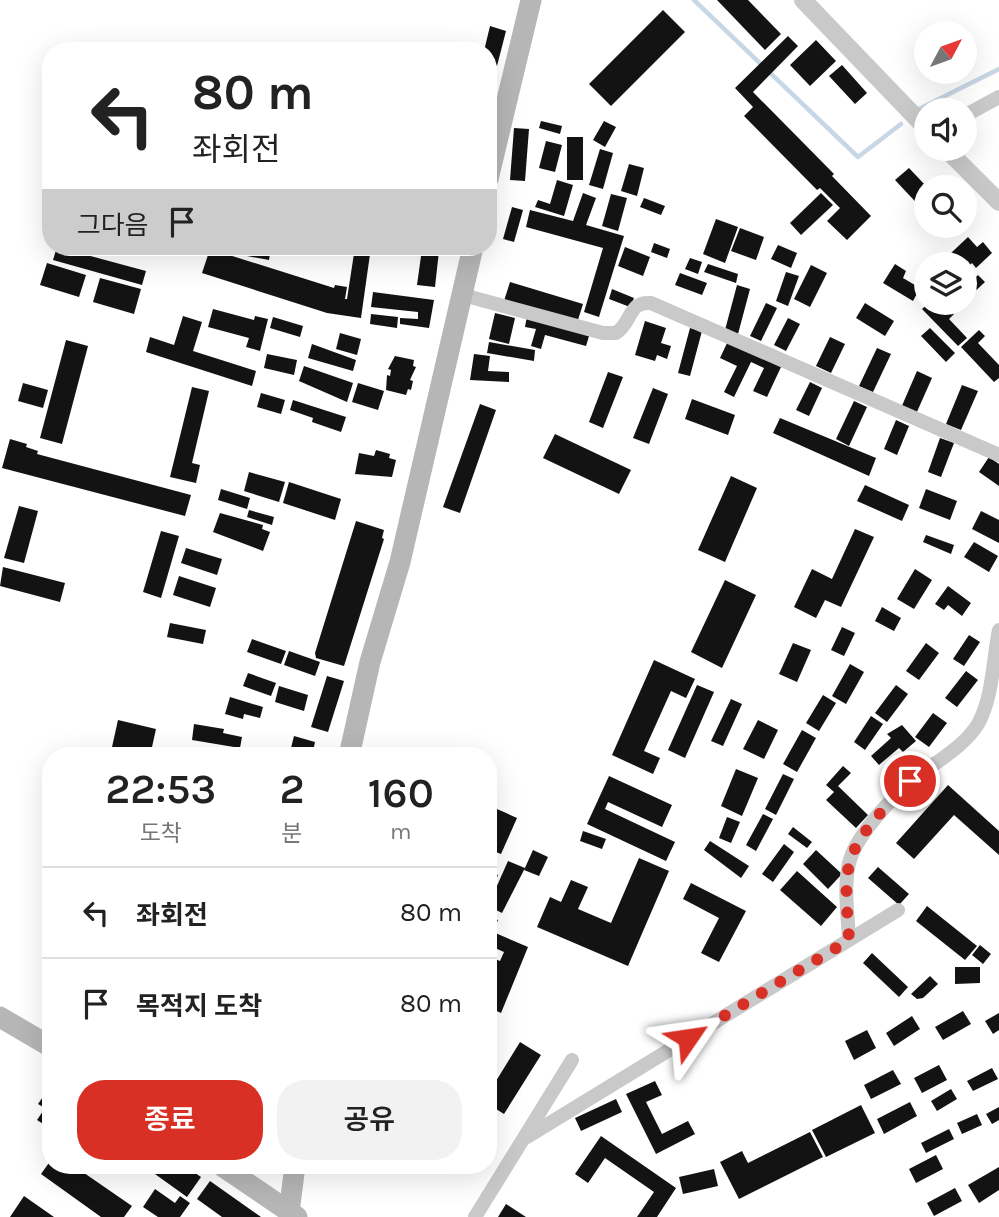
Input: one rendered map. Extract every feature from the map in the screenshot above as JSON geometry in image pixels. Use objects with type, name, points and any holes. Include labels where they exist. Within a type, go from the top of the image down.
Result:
[{"type":"main road","points":[[497,142],[531,0]]},
{"type":"main road","points":[[351,747],[370,662],[400,562],[472,256]]},
{"type":"main road","points":[[0,1017],[42,1042]]},
{"type":"main road","points":[[233,1174],[292,1215]]},
{"type":"main road","points":[[292,1215],[295,1174]]},
{"type":"street","points":[[803,0],[914,116]]},
{"type":"street","points":[[977,109],[999,96]]},
{"type":"street","points":[[958,161],[999,202]]},
{"type":"street","points":[[463,295],[603,333],[621,331],[635,307],[641,302],[651,303],[999,455]]},
{"type":"street","points":[[849,940],[849,874],[852,854],[876,819],[910,781],[956,747],[977,726],[986,707],[999,630]]},
{"type":"street","points":[[527,1137],[898,910]]},
{"type":"street","points":[[475,1217],[527,1137],[572,1060]]},
{"type":"building","points":[[717,0],[748,0],[781,34],[765,50]]},
{"type":"building","points":[[663,10],[685,32],[611,106],[589,84]]},
{"type":"building","points":[[490,26],[506,31],[497,66],[497,42],[486,42]]},
{"type":"building","points":[[788,36],[798,46],[753,92],[834,174],[832,176],[871,216],[847,240],[827,221],[840,208],[820,188],[817,190],[744,116],[753,107],[735,88]]},
{"type":"building","points":[[816,40],[836,61],[810,86],[790,65]]},
{"type":"building","points":[[842,65],[867,93],[855,104],[829,76]]},
{"type":"building","points":[[541,121],[562,126],[560,134],[539,128]]},
{"type":"building","points":[[604,121],[616,127],[605,147],[593,140]]},
{"type":"building","points":[[514,128],[529,129],[525,181],[510,180]]},
{"type":"building","points":[[567,137],[583,137],[583,180],[567,180]]},
{"type":"building","points":[[546,141],[562,145],[555,172],[539,168]]},
{"type":"building","points":[[600,149],[613,153],[603,189],[589,185]]},
{"type":"building","points":[[629,164],[644,168],[637,196],[621,191]]},
{"type":"building","points":[[909,168],[916,175],[914,200],[895,180]]},
{"type":"building","points":[[557,180],[573,185],[564,216],[535,207],[538,200],[550,204]]},
{"type":"building","points":[[583,193],[596,198],[586,225],[624,236],[599,317],[584,312],[603,248],[526,227],[530,210],[573,221]]},
{"type":"building","points":[[821,193],[833,205],[801,235],[790,223]]},
{"type":"building","points":[[611,194],[627,198],[618,231],[602,226]]},
{"type":"building","points":[[644,198],[665,206],[661,215],[640,207]]},
{"type":"building","points":[[512,207],[523,210],[514,242],[503,239]]},
{"type":"building","points":[[716,219],[738,227],[725,263],[703,254]]},
{"type":"building","points":[[740,228],[764,237],[756,260],[731,251]]},
{"type":"building","points":[[969,238],[977,247],[983,242],[992,253],[977,267],[977,252],[952,252]]},
{"type":"building","points":[[654,243],[670,249],[667,258],[651,252]]},
{"type":"building","points":[[778,245],[797,253],[791,268],[771,259]]},
{"type":"building","points":[[625,247],[650,257],[643,276],[618,266]]},
{"type":"building","points":[[54,256],[90,256],[146,271],[142,285],[53,260]]},
{"type":"building","points":[[208,256],[232,256],[334,288],[335,285],[347,287],[347,299],[354,256],[370,256],[361,318],[327,313],[202,273]]},
{"type":"building","points":[[247,256],[270,256],[269,260]]},
{"type":"building","points":[[421,256],[438,256],[435,287],[417,285]]},
{"type":"building","points":[[690,258],[702,262],[698,274],[685,269]]},
{"type":"building","points":[[47,263],[86,275],[79,297],[40,285]]},
{"type":"building","points":[[708,264],[738,274],[736,283],[704,272]]},
{"type":"building","points":[[895,264],[906,271],[903,278],[914,284],[913,301],[883,283]]},
{"type":"building","points":[[811,265],[827,273],[810,307],[794,299]]},
{"type":"building","points":[[786,272],[799,276],[788,306],[776,301]]},
{"type":"building","points":[[680,273],[707,283],[702,295],[675,285]]},
{"type":"building","points":[[978,275],[985,282],[977,290]]},
{"type":"building","points":[[100,278],[141,289],[134,314],[93,302]]},
{"type":"building","points":[[510,282],[583,304],[577,323],[504,301]]},
{"type":"building","points":[[737,285],[750,289],[738,334],[725,330]]},
{"type":"building","points":[[612,289],[634,298],[630,307],[609,299]]},
{"type":"building","points":[[373,292],[434,300],[429,328],[400,324],[400,318],[418,319],[418,312],[371,307]]},
{"type":"building","points":[[766,303],[777,308],[761,341],[750,336]]},
{"type":"building","points":[[865,303],[894,321],[885,336],[856,318]]},
{"type":"building","points":[[213,309],[254,320],[255,316],[268,319],[260,351],[246,347],[249,338],[208,327]]},
{"type":"building","points":[[495,313],[515,318],[509,344],[489,339]]},
{"type":"building","points":[[371,314],[398,317],[397,328],[370,324]]},
{"type":"building","points":[[928,315],[953,315],[949,319],[967,338],[958,346]]},
{"type":"building","points":[[183,316],[202,322],[193,351],[256,371],[252,386],[146,352],[150,337],[174,345]]},
{"type":"building","points":[[527,316],[590,333],[586,346],[545,335],[541,349],[531,346],[536,329],[525,327]]},
{"type":"building","points":[[273,317],[303,326],[300,337],[270,328]]},
{"type":"building","points":[[788,318],[800,324],[786,351],[774,345]]},
{"type":"building","points":[[645,321],[666,328],[661,343],[671,346],[667,359],[657,355],[655,361],[635,355]]},
{"type":"building","points":[[690,328],[702,331],[690,376],[678,373]]},
{"type":"building","points":[[930,328],[955,353],[946,362],[921,336]]},
{"type":"building","points":[[979,330],[985,336],[978,343],[999,365],[999,378],[994,382],[961,347]]},
{"type":"building","points":[[340,333],[361,339],[357,355],[336,349]]},
{"type":"building","points":[[830,337],[845,344],[831,373],[816,366]]},
{"type":"building","points":[[66,340],[88,346],[62,444],[40,438]]},
{"type":"building","points":[[728,341],[781,367],[767,397],[753,391],[764,368],[751,362],[734,397],[724,392],[737,366],[720,358]]},
{"type":"building","points":[[489,342],[535,350],[534,361],[487,353]]},
{"type":"building","points":[[312,344],[356,360],[353,371],[308,358]]},
{"type":"building","points":[[877,348],[891,354],[873,392],[859,386]]},
{"type":"building","points":[[267,354],[297,360],[294,375],[264,368]]},
{"type":"building","points":[[474,354],[490,356],[488,371],[509,372],[509,382],[470,380]]},
{"type":"building","points":[[395,356],[414,360],[413,366],[416,367],[410,380],[413,381],[411,390],[408,389],[406,395],[386,390],[387,375],[390,376],[391,370],[388,369]]},
{"type":"building","points":[[304,366],[353,383],[347,402],[299,381]]},
{"type":"building","points":[[917,371],[932,378],[916,414],[901,408]]},
{"type":"building","points":[[608,372],[623,377],[603,428],[589,422]]},
{"type":"building","points":[[810,382],[822,388],[809,416],[796,410]]},
{"type":"building","points":[[23,383],[48,390],[43,408],[18,401]]},
{"type":"building","points":[[358,383],[384,391],[378,410],[352,402]]},
{"type":"building","points":[[962,385],[978,391],[961,430],[946,424]]},
{"type":"building","points":[[192,387],[209,391],[192,463],[200,465],[196,483],[170,477]]},
{"type":"building","points":[[653,388],[668,394],[649,444],[633,438]]},
{"type":"building","points":[[261,393],[285,400],[281,414],[257,407]]},
{"type":"building","points":[[692,399],[735,415],[728,435],[685,419]]},
{"type":"building","points":[[293,400],[346,417],[341,432],[312,422],[313,418],[290,410]]},
{"type":"building","points":[[854,401],[867,407],[849,446],[836,439]]},
{"type":"building","points":[[480,404],[496,410],[460,513],[443,507]]},
{"type":"building","points":[[780,418],[876,458],[869,476],[773,433]]},
{"type":"building","points":[[896,420],[909,426],[897,455],[884,449]]},
{"type":"building","points":[[555,434],[631,470],[619,494],[543,458]]},
{"type":"building","points":[[940,438],[954,443],[941,477],[928,472]]},
{"type":"building","points":[[10,439],[27,444],[26,447],[38,451],[37,454],[191,495],[185,516],[2,468]]},
{"type":"building","points":[[376,450],[390,454],[389,458],[396,460],[392,477],[355,474],[359,453],[374,456]]},
{"type":"building","points":[[989,457],[999,464],[999,486],[979,472]]},
{"type":"building","points":[[249,472],[285,482],[279,502],[244,491]]},
{"type":"building","points":[[731,476],[757,488],[725,562],[698,550]]},
{"type":"building","points":[[289,482],[341,499],[335,520],[283,503]]},
{"type":"building","points":[[865,485],[909,505],[902,521],[857,501]]},
{"type":"building","points":[[221,489],[250,498],[247,509],[218,500]]},
{"type":"building","points":[[926,489],[957,501],[950,520],[919,508]]},
{"type":"building","points":[[19,506],[38,511],[24,563],[4,558]]},
{"type":"building","points":[[249,510],[274,517],[272,525],[247,517]]},
{"type":"building","points":[[981,511],[999,520],[999,543],[972,529]]},
{"type":"building","points":[[220,513],[263,525],[262,529],[270,532],[263,551],[213,532]]},
{"type":"building","points":[[356,521],[384,530],[384,539],[344,666],[316,658],[315,653]]},
{"type":"building","points":[[855,529],[874,537],[841,607],[825,600],[816,618],[794,607],[812,569],[832,579]]},
{"type":"building","points":[[161,531],[179,536],[161,598],[143,592]]},
{"type":"building","points":[[926,535],[954,545],[951,554],[923,542]]},
{"type":"building","points":[[974,542],[998,556],[989,572],[964,557]]},
{"type":"building","points":[[186,548],[222,559],[217,575],[181,563]]},
{"type":"building","points":[[3,567],[65,583],[60,602],[0,586]]},
{"type":"building","points":[[915,569],[932,580],[914,609],[897,599]]},
{"type":"building","points":[[179,576],[216,588],[210,607],[173,595]]},
{"type":"building","points":[[725,580],[756,595],[722,668],[691,652]]},
{"type":"building","points":[[948,586],[971,603],[962,616],[948,605],[944,610],[935,604]]},
{"type":"building","points":[[882,607],[901,618],[894,631],[875,621]]},
{"type":"building","points":[[170,623],[206,630],[203,644],[167,637]]},
{"type":"building","points":[[842,627],[855,633],[844,656],[831,650]]},
{"type":"building","points":[[969,635],[980,642],[964,666],[953,659]]},
{"type":"building","points":[[252,639],[286,651],[281,664],[247,652]]},
{"type":"building","points":[[793,643],[811,650],[797,682],[779,674]]},
{"type":"building","points":[[926,643],[939,653],[919,680],[906,671]]},
{"type":"building","points":[[289,651],[320,662],[315,676],[284,665]]},
{"type":"building","points":[[654,660],[695,679],[686,698],[671,691],[644,751],[660,758],[653,774],[612,755]]},
{"type":"building","points":[[850,664],[864,672],[846,704],[832,696]]},
{"type":"building","points":[[966,671],[978,680],[957,707],[945,698]]},
{"type":"building","points":[[248,673],[276,683],[271,696],[243,686]]},
{"type":"building","points":[[327,676],[344,681],[328,732],[311,727]]},
{"type":"building","points":[[697,685],[714,692],[685,758],[668,750]]},
{"type":"building","points":[[896,685],[908,694],[887,722],[875,713]]},
{"type":"building","points":[[279,686],[308,695],[304,711],[275,702]]},
{"type":"building","points":[[823,695],[836,703],[819,731],[806,723]]},
{"type":"building","points":[[230,697],[263,707],[260,718],[244,714],[243,719],[225,714]]},
{"type":"building","points":[[731,699],[742,704],[723,746],[711,741]]},
{"type":"building","points":[[933,713],[947,723],[929,747],[915,737]]},
{"type":"building","points":[[871,716],[883,724],[865,750],[854,742]]},
{"type":"building","points":[[118,720],[156,729],[152,747],[112,747]]},
{"type":"building","points":[[758,720],[778,730],[764,759],[743,749]]},
{"type":"building","points":[[194,724],[224,729],[223,733],[242,737],[240,747],[192,740]]},
{"type":"building","points":[[902,725],[916,741],[903,752],[899,748],[879,765],[871,756],[891,738],[887,734]]},
{"type":"building","points":[[802,730],[816,738],[797,772],[783,764]]},
{"type":"building","points":[[294,736],[315,742],[314,747],[291,747]]},
{"type":"building","points":[[843,766],[851,773],[838,786],[868,815],[856,828],[826,800],[834,792],[826,785]]},
{"type":"building","points":[[736,769],[758,778],[742,816],[721,806]]},
{"type":"building","points":[[783,774],[794,779],[776,815],[765,809]]},
{"type":"building","points":[[609,776],[672,805],[662,827],[608,802],[605,809],[675,842],[666,861],[587,824]]},
{"type":"building","points":[[948,785],[999,831],[999,855],[954,815],[914,859],[896,843]]},
{"type":"building","points":[[497,809],[517,818],[501,854],[497,852]]},
{"type":"building","points":[[763,814],[773,819],[756,851],[746,845]]},
{"type":"building","points":[[727,817],[740,822],[731,843],[719,838]]},
{"type":"building","points":[[793,827],[812,842],[807,848],[788,834]]},
{"type":"building","points":[[583,831],[606,839],[602,849],[580,841]]},
{"type":"building","points":[[710,841],[749,866],[741,878],[704,850]]},
{"type":"building","points":[[784,844],[794,852],[773,882],[762,874]]},
{"type":"building","points":[[533,850],[548,857],[539,876],[524,870]]},
{"type":"building","points":[[816,850],[842,874],[828,889],[803,864]]},
{"type":"building","points":[[639,858],[669,871],[628,966],[537,927],[550,897],[561,902],[571,880],[588,887],[578,909],[611,923]]},
{"type":"building","points":[[508,861],[525,868],[502,913],[497,910],[497,886]]},
{"type":"building","points":[[878,867],[909,894],[899,905],[868,878]]},
{"type":"building","points":[[797,871],[837,907],[821,926],[780,890]]},
{"type":"building","points":[[691,883],[746,911],[719,962],[701,953],[719,918],[683,899]]},
{"type":"building","points":[[927,906],[977,946],[965,960],[916,921]]},
{"type":"building","points":[[497,934],[528,947],[501,1013],[497,1011],[497,960],[500,961],[504,952],[497,949]]},
{"type":"building","points":[[980,945],[991,954],[983,964],[972,955]]},
{"type":"building","points":[[872,953],[908,987],[899,997],[863,963]]},
{"type":"building","points":[[955,967],[980,967],[980,983],[955,984]]},
{"type":"building","points":[[930,976],[938,984],[923,998],[917,999],[911,994]]},
{"type":"building","points":[[963,1011],[971,1024],[943,1040],[935,1027]]},
{"type":"building","points":[[999,1013],[999,1030],[993,1034],[985,1021]]},
{"type":"building","points":[[912,1016],[920,1029],[894,1046],[886,1033]]},
{"type":"building","points":[[867,1030],[876,1048],[854,1060],[845,1041]]},
{"type":"building","points":[[520,1042],[541,1055],[504,1114],[497,1110],[497,1079]]},
{"type":"building","points":[[939,1065],[947,1080],[922,1093],[914,1078]]},
{"type":"building","points":[[992,1068],[998,1079],[973,1091],[967,1081]]},
{"type":"building","points":[[893,1070],[901,1084],[871,1099],[864,1085]]},
{"type":"building","points":[[655,1081],[662,1095],[646,1102],[662,1134],[688,1121],[695,1134],[656,1154],[626,1094]]},
{"type":"building","points":[[951,1089],[957,1099],[937,1111],[931,1101]]},
{"type":"building","points":[[616,1099],[622,1112],[581,1131],[575,1118]]},
{"type":"building","points":[[910,1102],[917,1116],[884,1134],[877,1119]]},
{"type":"building","points":[[861,1105],[875,1133],[826,1157],[812,1130]]},
{"type":"building","points":[[999,1107],[999,1120],[992,1124],[986,1114]]},
{"type":"building","points":[[977,1114],[982,1125],[962,1134],[957,1123]]},
{"type":"building","points":[[949,1129],[954,1139],[926,1153],[921,1143]]},
{"type":"building","points":[[810,1132],[823,1157],[739,1199],[720,1162],[742,1151],[748,1163]]},
{"type":"building","points":[[601,1136],[676,1188],[657,1217],[637,1217],[654,1192],[605,1158],[588,1183],[575,1174]]},
{"type":"building","points":[[936,1155],[943,1169],[916,1183],[909,1169]]},
{"type":"building","points":[[999,1167],[999,1190],[979,1203],[968,1185]]},
{"type":"building","points":[[714,1169],[718,1186],[683,1194],[679,1177]]},
{"type":"building","points":[[41,1174],[86,1174],[132,1206],[124,1217],[101,1217]]},
{"type":"building","points":[[155,1174],[197,1174],[201,1177],[187,1197]]},
{"type":"building","points":[[210,1181],[261,1217],[222,1217],[197,1199]]},
{"type":"building","points":[[955,1188],[962,1201],[934,1216],[927,1203]]},
{"type":"building","points":[[155,1189],[175,1203],[180,1196],[190,1203],[180,1217],[158,1217],[143,1207]]},
{"type":"building","points":[[24,1196],[54,1217],[10,1217]]},
{"type":"building","points":[[506,1204],[526,1217],[498,1217]]},
{"type":"waterway","points":[[694,0],[858,157],[901,124]]},
{"type":"waterway","points":[[941,98],[999,69]]},
{"type":"route","points":[[688,1038],[849,940],[849,874],[852,854],[876,819],[910,781]]}]
